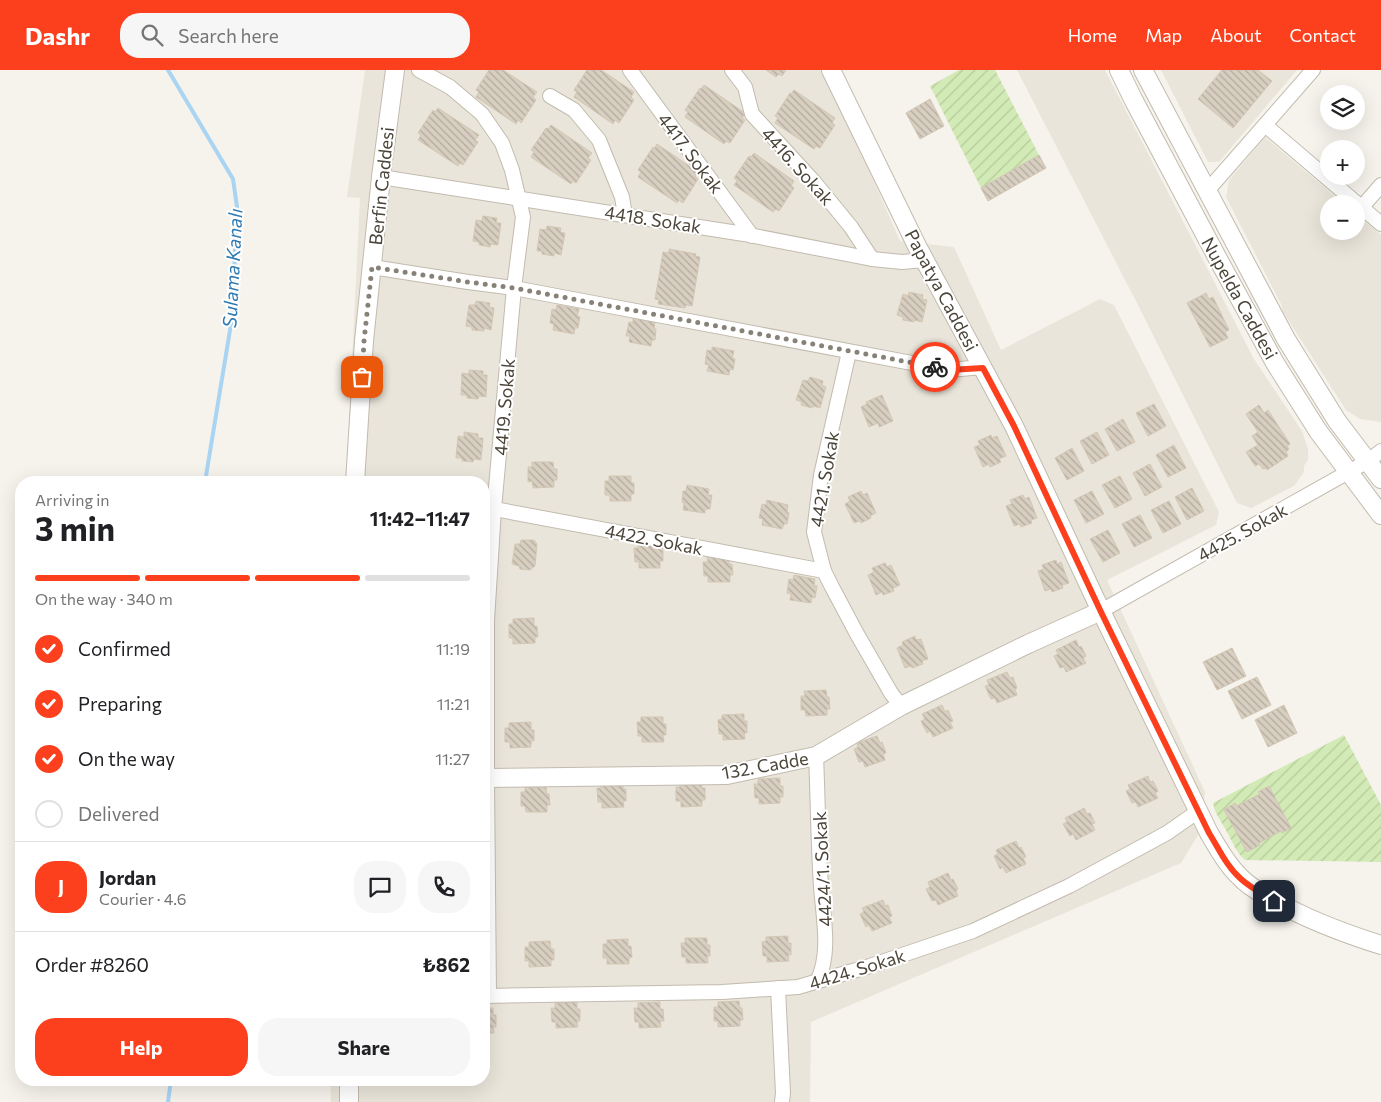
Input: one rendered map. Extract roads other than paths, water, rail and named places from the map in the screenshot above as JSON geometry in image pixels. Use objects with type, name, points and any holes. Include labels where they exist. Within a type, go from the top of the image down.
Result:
[{"type":"street","name":"Berfin Caddesi","points":[[355,476],[364,341],[381,177],[395,70]]},
{"type":"street","name":"4419. Sokak","points":[[419,70],[450,87],[482,114],[502,143],[512,170],[523,217],[490,499]]},
{"type":"street","name":"4417. Sokak","points":[[630,70],[752,236]]},
{"type":"street","name":"4416. Sokak","points":[[732,70],[745,87],[752,114],[815,183],[851,227],[872,259]]},
{"type":"street","name":"Papatya Caddesi","points":[[831,70],[925,260],[1014,426],[1101,612],[1198,812],[1228,864],[1240,878],[1260,893],[1298,913],[1348,934],[1381,945]]},
{"type":"street","name":"Nupelda Caddesi","points":[[1119,70],[1218,259],[1276,363],[1318,431],[1381,514]]},
{"type":"street","name":"Nupelda Caddesi","points":[[1143,70],[1286,339],[1337,421],[1374,456],[1381,479]]},
{"type":"street","points":[[1207,191],[1313,70]]},
{"type":"street","points":[[550,96],[574,110],[599,140],[622,197],[625,215]]},
{"type":"street","points":[[1265,125],[1348,195]]},
{"type":"street","name":"4418. Sokak","points":[[381,177],[752,236],[872,259],[902,262],[925,260]]},
{"type":"street","points":[[1365,204],[1381,185]]},
{"type":"street","points":[[1365,210],[1381,224]]},
{"type":"street","points":[[372,267],[514,288],[949,370],[983,368]]},
{"type":"street","name":"4421. Sokak","points":[[849,352],[821,475],[814,532],[824,570],[857,634],[900,706]]},
{"type":"street","name":"4425. Sokak","points":[[1101,612],[1374,456]]},
{"type":"street","name":"4422. Sokak","points":[[490,508],[824,570]]},
{"type":"street","name":"132. Cadde","points":[[490,778],[727,775],[816,756],[900,706],[1028,644],[1101,612]]},
{"type":"street","name":"4424/1. Sokak","points":[[816,756],[821,886],[826,937],[818,980]]},
{"type":"street","name":"4424. Sokak","points":[[490,996],[722,992],[798,987],[870,966],[973,931],[1069,886],[1167,833],[1198,812]]},
{"type":"street","points":[[778,988],[782,1102]]},
{"type":"street","points":[[348,1086],[348,1102]]},
{"type":"waterway","name":"Sulama Kanalı","points":[[168,70],[233,179],[237,207],[232,318],[206,476]]},
{"type":"waterway","name":"Sulama Kanalı","points":[[168,1102],[170,1086]]}]
